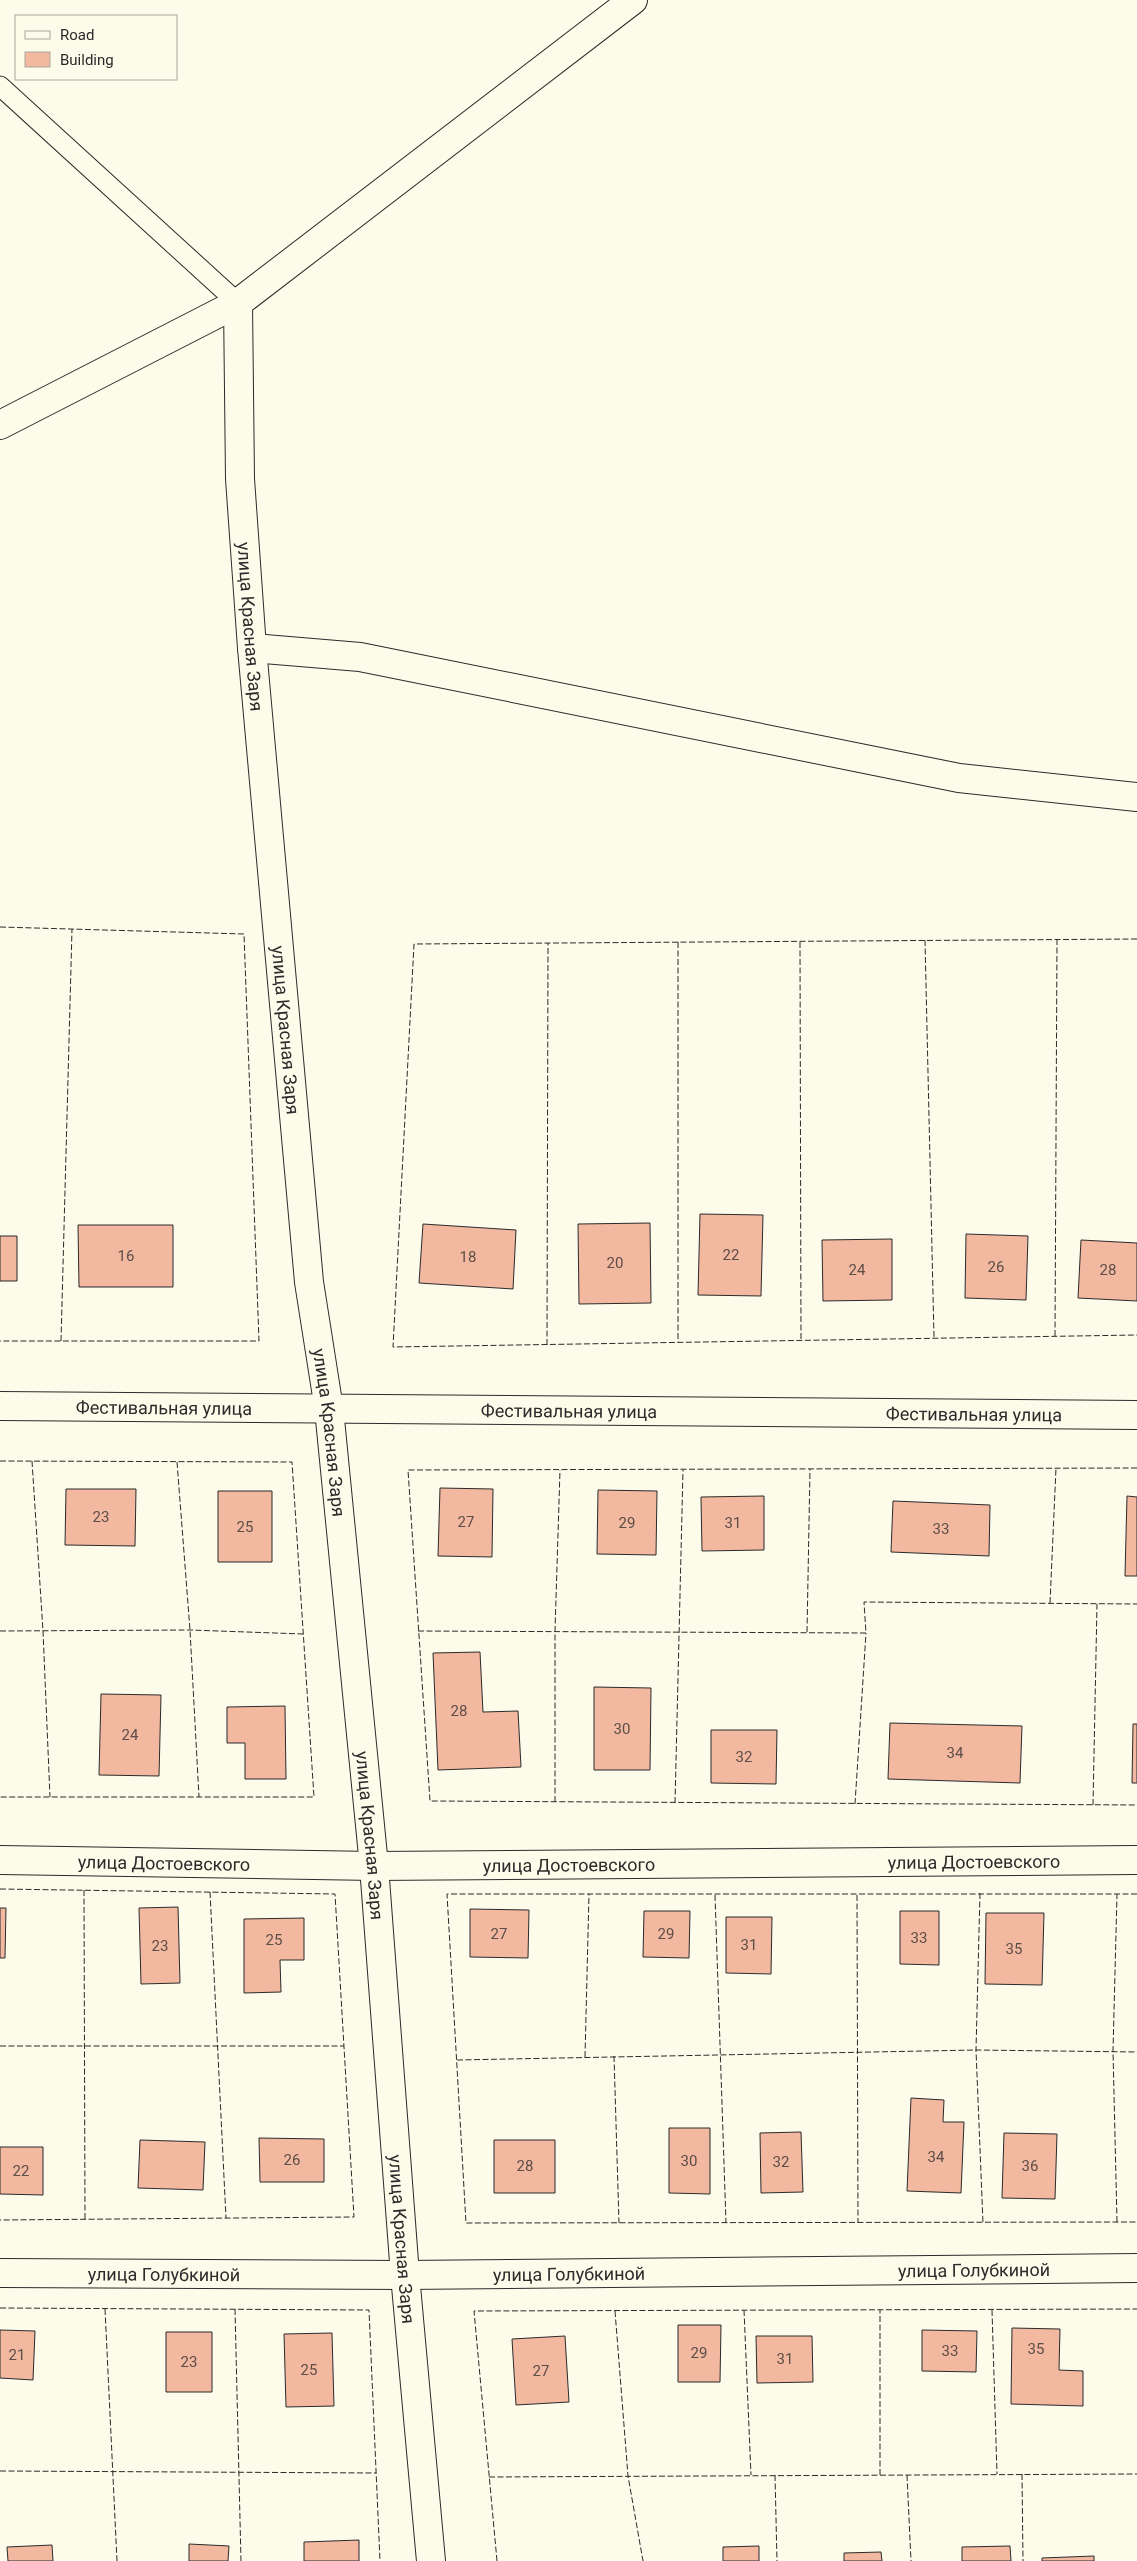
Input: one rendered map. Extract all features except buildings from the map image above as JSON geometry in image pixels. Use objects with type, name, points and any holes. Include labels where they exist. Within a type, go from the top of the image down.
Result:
[{"type":"street","points":[[0,425],[238,303],[633,0]]},
{"type":"street","name":"улица Красная Заря","points":[[238,303],[240,478],[252,648],[309,1282],[329,1409],[374,1866],[405,2275],[432,2561]]},
{"type":"street","points":[[252,648],[360,656],[959,778],[1137,797]]},
{"type":"street","name":"Фестивальная улица","points":[[0,1406],[1137,1416]]},
{"type":"street","name":"улица Достоевского","points":[[0,1860],[374,1866],[1137,1860]]},
{"type":"street","name":"улица Голубкиной","points":[[0,2272],[405,2275],[1137,2268]]},
{"type":"lane","points":[[0,86],[238,303]]},
{"type":"fence","points":[[0,927],[244,934],[259,1341],[0,1341]]},
{"type":"fence","points":[[61,1341],[72,929]]},
{"type":"fence","points":[[1137,939],[414,944],[393,1347],[1137,1335]]},
{"type":"fence","points":[[925,940],[934,1338]]},
{"type":"fence","points":[[1055,1336],[1057,940]]},
{"type":"fence","points":[[678,942],[678,1342]]},
{"type":"fence","points":[[800,942],[801,1341]]},
{"type":"fence","points":[[547,1345],[548,943]]},
{"type":"fence","points":[[0,1461],[292,1462],[314,1797],[0,1797]]},
{"type":"fence","points":[[32,1461],[43,1631],[50,1797]]},
{"type":"fence","points":[[177,1462],[190,1630],[199,1797]]},
{"type":"fence","points":[[1050,1603],[1056,1468]]},
{"type":"fence","points":[[1137,1468],[408,1470],[430,1801],[1137,1805]]},
{"type":"fence","points":[[807,1632],[810,1469]]},
{"type":"fence","points":[[555,1802],[555,1631],[560,1470]]},
{"type":"fence","points":[[675,1803],[683,1470]]},
{"type":"fence","points":[[418,1631],[866,1633],[864,1602],[1137,1604]]},
{"type":"fence","points":[[1093,1805],[1097,1604]]},
{"type":"fence","points":[[0,1631],[190,1630],[303,1634]]},
{"type":"fence","points":[[855,1804],[866,1633]]},
{"type":"fence","points":[[0,1889],[335,1894],[354,2217],[0,2220]]},
{"type":"fence","points":[[84,1890],[85,2219]]},
{"type":"fence","points":[[210,1892],[226,2218]]},
{"type":"fence","points":[[980,1893],[976,2050],[983,2223]]},
{"type":"fence","points":[[1137,1894],[447,1894],[466,2223],[1137,2222]]},
{"type":"fence","points":[[585,2057],[589,1894]]},
{"type":"fence","points":[[1117,1894],[1113,2051],[1117,2222]]},
{"type":"fence","points":[[715,1895],[726,2223]]},
{"type":"fence","points":[[857,1895],[858,2223]]},
{"type":"fence","points":[[0,2046],[344,2046]]},
{"type":"fence","points":[[457,2060],[976,2050],[1137,2052]]},
{"type":"fence","points":[[614,2056],[619,2223]]},
{"type":"fence","points":[[0,2308],[369,2310],[380,2561]]},
{"type":"fence","points":[[105,2309],[117,2561]]},
{"type":"fence","points":[[235,2309],[241,2561]]},
{"type":"fence","points":[[497,2561],[474,2311],[1137,2309]]},
{"type":"fence","points":[[744,2310],[751,2475]]},
{"type":"fence","points":[[880,2310],[880,2475]]},
{"type":"fence","points":[[992,2310],[997,2474]]},
{"type":"fence","points":[[615,2311],[628,2476],[643,2561]]},
{"type":"fence","points":[[0,2471],[376,2473]]},
{"type":"fence","points":[[1022,2474],[1023,2561]]},
{"type":"fence","points":[[489,2477],[1137,2474]]},
{"type":"fence","points":[[775,2475],[777,2561]]},
{"type":"fence","points":[[907,2475],[911,2561]]}]
